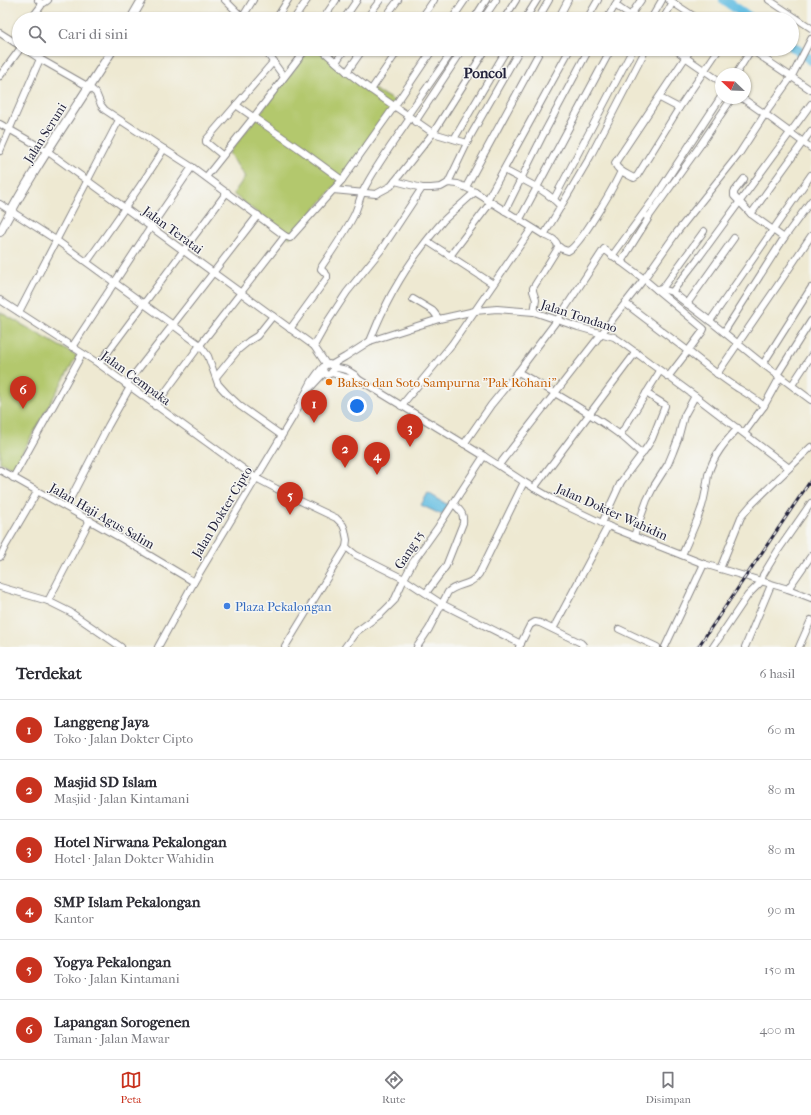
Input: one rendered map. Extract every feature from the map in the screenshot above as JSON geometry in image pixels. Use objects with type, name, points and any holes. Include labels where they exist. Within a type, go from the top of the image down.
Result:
[{"type":"main road","points":[[135,12],[142,0]]},
{"type":"main road","name":"Jalan Seruni","points":[[0,232],[47,152],[109,56]]},
{"type":"street","points":[[37,12],[40,8],[39,2],[44,3],[48,0]]},
{"type":"street","points":[[225,0],[236,12]]},
{"type":"street","points":[[246,12],[253,0]]},
{"type":"street","points":[[280,12],[288,0]]},
{"type":"street","points":[[299,12],[307,0]]},
{"type":"street","points":[[328,12],[336,0]]},
{"type":"street","points":[[349,12],[357,0]]},
{"type":"street","points":[[371,12],[380,0]]},
{"type":"street","points":[[389,12],[398,0]]},
{"type":"street","points":[[426,12],[434,0]]},
{"type":"street","points":[[457,12],[465,0]]},
{"type":"street","points":[[478,12],[486,0]]},
{"type":"street","points":[[488,12],[496,0]]},
{"type":"street","points":[[508,12],[516,0]]},
{"type":"street","points":[[529,12],[537,0]]},
{"type":"street","points":[[542,12],[549,0]]},
{"type":"street","points":[[562,12],[568,0]]},
{"type":"street","points":[[591,12],[598,0]]},
{"type":"street","points":[[635,12],[641,0]]},
{"type":"street","points":[[655,12],[662,0]]},
{"type":"street","points":[[769,0],[787,12]]},
{"type":"street","points":[[666,12],[671,1],[688,12]]},
{"type":"street","points":[[611,12],[616,2],[626,12]]},
{"type":"street","points":[[799,20],[811,28]]},
{"type":"street","points":[[0,33],[12,41]]},
{"type":"street","points":[[498,465],[644,279],[677,232],[739,154],[793,75],[811,40]]},
{"type":"street","points":[[0,76],[15,56]]},
{"type":"street","points":[[36,56],[89,87],[96,93],[104,109],[192,167],[285,236],[291,237],[342,180],[428,56]]},
{"type":"street","points":[[272,56],[284,77]]},
{"type":"street","points":[[206,177],[300,56]]},
{"type":"street","points":[[330,56],[347,72],[371,90],[433,133],[467,143]]},
{"type":"street","points":[[336,62],[340,56]]},
{"type":"street","points":[[347,72],[358,56]]},
{"type":"street","points":[[371,90],[395,56]]},
{"type":"street","points":[[290,329],[327,278],[327,275],[321,268],[353,218],[362,193],[371,177],[449,56]]},
{"type":"street","points":[[416,122],[458,56]]},
{"type":"street","points":[[333,190],[373,194],[380,193],[391,186],[433,133],[482,56]]},
{"type":"street","points":[[454,139],[503,56]]},
{"type":"street","points":[[395,181],[422,188],[441,187],[448,183],[467,143],[516,56]]},
{"type":"street","points":[[466,187],[537,56]]},
{"type":"street","points":[[450,256],[489,201],[504,170],[566,56]]},
{"type":"street","points":[[505,211],[585,56]]},
{"type":"street","points":[[520,220],[607,56]]},
{"type":"street","points":[[554,199],[629,56]]},
{"type":"street","points":[[544,235],[590,157],[642,56]]},
{"type":"street","points":[[714,56],[704,70],[679,108],[636,178],[621,171],[616,166],[615,163],[660,98],[685,57],[704,70],[715,78]]},
{"type":"street","points":[[740,68],[747,56]]},
{"type":"street","points":[[761,56],[793,75],[811,90]]},
{"type":"street","points":[[0,151],[40,59]]},
{"type":"street","points":[[222,156],[205,141],[274,61]]},
{"type":"street","points":[[660,98],[679,108]]},
{"type":"street","points":[[621,262],[656,196],[716,104]]},
{"type":"street","points":[[612,256],[699,147],[728,104]]},
{"type":"street","points":[[751,104],[802,143],[811,148]]},
{"type":"street","points":[[672,292],[811,104]]},
{"type":"street","points":[[236,105],[342,180]]},
{"type":"street","points":[[19,312],[119,120]]},
{"type":"street","name":"Jalan Teratai","points":[[0,124],[47,152],[314,346],[328,368]]},
{"type":"street","points":[[752,214],[811,131]]},
{"type":"street","points":[[87,262],[164,149]]},
{"type":"street","points":[[72,347],[192,167]]},
{"type":"street","points":[[504,170],[538,188],[554,199],[561,207]]},
{"type":"street","points":[[448,183],[458,184],[475,192],[554,240],[558,246],[568,251],[573,248],[585,233],[621,171]]},
{"type":"street","points":[[710,321],[811,175]]},
{"type":"street","points":[[744,179],[733,194],[752,214],[784,238]]},
{"type":"street","points":[[314,346],[346,292],[381,250],[422,188]]},
{"type":"street","points":[[99,364],[226,192]]},
{"type":"street","points":[[370,341],[392,292],[427,241],[444,220],[475,192]]},
{"type":"street","points":[[724,332],[784,238],[811,201]]},
{"type":"street","points":[[0,204],[56,240],[200,345],[208,356],[218,384],[227,394],[240,406],[282,435]]},
{"type":"street","points":[[66,507],[128,386],[258,215]]},
{"type":"street","points":[[401,406],[452,344],[532,228]]},
{"type":"street","points":[[659,289],[704,231]]},
{"type":"street","points":[[155,406],[200,345],[285,236]]},
{"type":"street","points":[[717,374],[811,236]]},
{"type":"street","points":[[687,304],[734,238]]},
{"type":"street","points":[[427,241],[493,284]]},
{"type":"street","points":[[534,312],[536,300],[533,291],[534,288],[558,246]]},
{"type":"street","points":[[464,444],[491,405],[558,319],[604,249],[659,289],[704,329],[668,377]]},
{"type":"street","points":[[764,364],[811,288]]},
{"type":"street","points":[[659,289],[672,292],[811,400]]},
{"type":"street","points":[[413,299],[433,311],[439,319]]},
{"type":"street","name":"Jalan Cempaka","points":[[0,300],[99,364],[256,478],[336,518],[343,525],[346,535],[346,547]]},
{"type":"street","points":[[625,303],[717,374],[751,395],[764,406]]},
{"type":"street","name":"Jalan Tondano","points":[[328,368],[370,341],[439,319],[475,311],[497,309],[534,312],[614,337],[738,428],[789,468]]},
{"type":"street","points":[[216,377],[238,350],[245,343],[257,336],[273,316]]},
{"type":"street","points":[[744,433],[764,406],[779,376],[811,322]]},
{"type":"street","points":[[534,488],[636,352]]},
{"type":"street","points":[[13,478],[82,354]]},
{"type":"street","points":[[792,385],[811,356]]},
{"type":"street","name":"Jalan Dokter Wahidin","points":[[328,368],[347,370],[358,379],[401,406],[558,502],[605,524],[704,564],[788,589],[811,598]]},
{"type":"street","name":"Jalan Dokter Cipto","points":[[158,647],[194,582],[293,417],[312,381],[328,368]]},
{"type":"street","points":[[620,435],[660,371]]},
{"type":"street","points":[[518,372],[590,414],[620,435],[642,454]]},
{"type":"street","points":[[553,629],[605,524],[622,482],[652,440],[665,406],[646,393]]},
{"type":"street","points":[[634,536],[647,500],[668,464],[678,439],[684,416],[695,396]]},
{"type":"street","points":[[682,555],[701,511],[709,473],[714,459],[722,445],[738,428]]},
{"type":"street","points":[[720,569],[743,514],[811,447]]},
{"type":"street","name":"Gang 15","points":[[345,647],[356,632],[391,605],[404,578],[484,456]]},
{"type":"street","name":"Jalan Haji Agus Salim","points":[[0,470],[37,492],[90,520],[194,582]]},
{"type":"street","points":[[417,647],[451,589],[471,582],[479,574],[524,482]]},
{"type":"street","points":[[0,557],[37,492]]},
{"type":"street","points":[[426,593],[446,566],[463,523],[462,513],[453,503]]},
{"type":"street","points":[[713,647],[748,595],[761,582],[763,575],[777,552],[811,503]]},
{"type":"street","points":[[48,601],[90,520]]},
{"type":"street","points":[[285,647],[346,547],[356,555],[404,578],[442,604],[520,645],[532,623],[540,623],[581,643],[583,646],[582,647]]},
{"type":"street","points":[[788,589],[811,556]]},
{"type":"street","points":[[665,647],[704,564]]},
{"type":"street","points":[[745,647],[771,585]]},
{"type":"street","points":[[0,587],[48,601],[70,612],[121,647]]},
{"type":"street","points":[[798,647],[811,620]]},
{"type":"street","points":[[619,629],[657,647]]},
{"type":"green space","points":[[305,56],[328,56],[346,73],[396,102],[345,175],[290,238],[233,194],[245,177],[229,153]]},
{"type":"green space","points":[[0,312],[77,356],[13,469],[0,462]]},
{"type":"water","points":[[428,493],[448,505],[442,515],[421,505]]},
{"type":"waterway","points":[[724,0],[742,12]]},
{"type":"waterway","points":[[799,51],[811,60]]},
{"type":"railway","points":[[698,647],[811,480]]},
{"type":"place","name":"Bakso dan Soto Sampurna \"Pak Rohani\"","points":[[329,382]]},
{"type":"place","name":"Lapangan Sorogenen","points":[[23,409]]},
{"type":"place","name":"Langgeng Jaya","points":[[314,423]]},
{"type":"place","name":"Hotel Nirwana Pekalongan","points":[[410,447]]},
{"type":"place","name":"Masjid SD Islam","points":[[345,468]]},
{"type":"place","name":"SMP Islam Pekalongan","points":[[377,475]]},
{"type":"place","name":"Yogya Pekalongan","points":[[290,515]]},
{"type":"place","name":"Plaza Pekalongan","points":[[227,606]]},
{"type":"district","name":"Poncol","points":[[485,73]]}]
